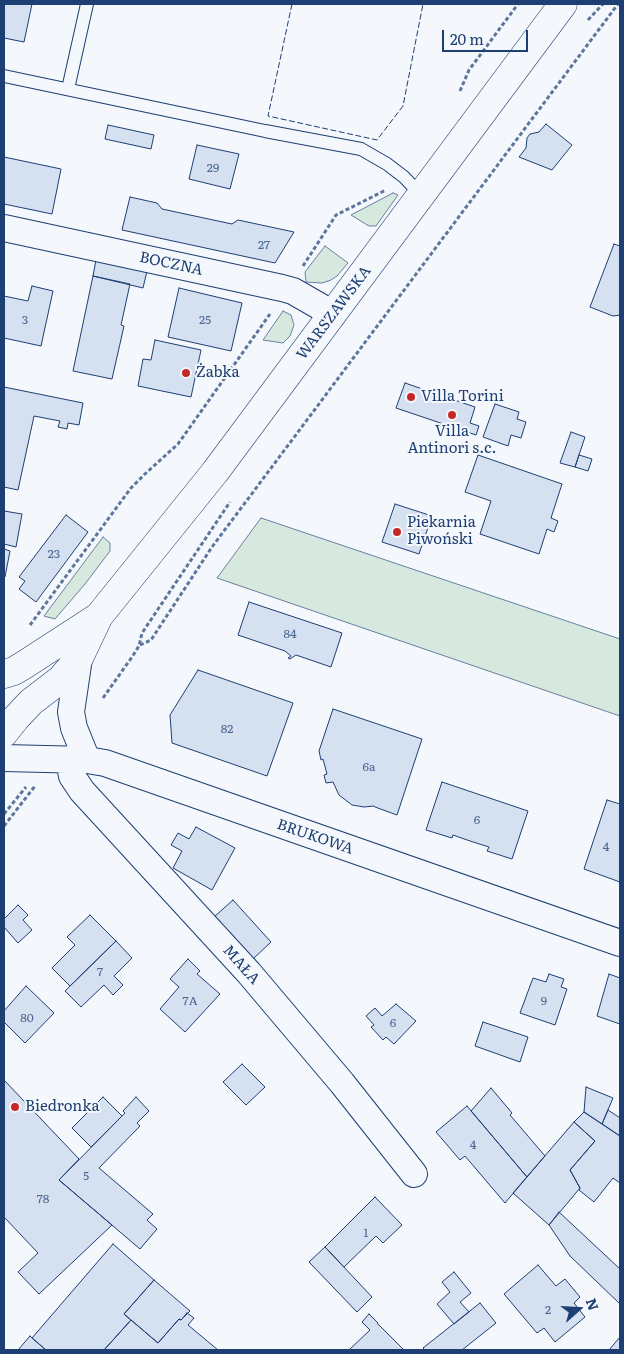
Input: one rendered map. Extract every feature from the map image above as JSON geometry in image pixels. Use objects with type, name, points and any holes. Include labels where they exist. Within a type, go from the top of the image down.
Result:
[{"type":"street","name":"WARSZAWSKA","points":[[4,734],[31,702],[61,679],[79,658],[98,618],[215,472],[333,314],[413,186],[563,4]]},
{"type":"street","name":"BOCZNA","points":[[4,228],[288,289],[333,314]]},
{"type":"street","name":"WARSZAWSKA","points":[[4,674],[14,670],[98,618]]},
{"type":"street","name":"WARSZAWSKA","points":[[78,760],[71,712],[79,658]]},
{"type":"street","name":"BRUKOWA","points":[[4,758],[78,760],[105,763],[620,944]]},
{"type":"street","name":"MAŁA","points":[[78,760],[72,776],[82,791],[249,973],[342,1083],[414,1174]]},
{"type":"lane","points":[[68,89],[87,4]]},
{"type":"lane","points":[[4,76],[265,131],[361,149],[387,164],[413,186]]},
{"type":"path","points":[[459,94],[469,70],[518,4]]},
{"type":"path","points":[[139,646],[151,640],[212,547],[618,4]]},
{"type":"path","points":[[29,626],[131,488],[178,444],[288,289],[336,215],[392,188],[413,186]]},
{"type":"path","points":[[99,704],[139,646],[142,633],[234,496]]},
{"type":"path","points":[[4,826],[34,789],[36,783]]},
{"type":"path","points":[[4,814],[26,786]]},
{"type":"shaded area","points":[[393,193],[398,195],[376,226],[369,226],[351,215]]},
{"type":"shaded area","points":[[325,246],[348,263],[331,280],[322,283],[306,282],[305,272]]},
{"type":"shaded area","points":[[283,311],[291,315],[294,325],[290,336],[283,343],[263,340]]},
{"type":"shaded area","points":[[261,518],[620,639],[620,716],[217,578]]},
{"type":"shaded area","points":[[103,537],[110,543],[110,551],[55,619],[44,616]]},
{"type":"building","points":[[4,4],[32,4],[24,42],[4,38]]},
{"type":"building","points":[[546,124],[572,145],[552,170],[519,157],[526,148],[527,138],[530,134],[539,132]]},
{"type":"building","points":[[108,125],[154,135],[151,149],[105,139]]},
{"type":"building","points":[[197,145],[239,154],[230,189],[189,179]]},
{"type":"building","points":[[4,157],[61,169],[52,214],[4,204]]},
{"type":"building","points":[[130,197],[157,203],[162,209],[232,224],[238,220],[294,232],[275,263],[122,230]]},
{"type":"building","points":[[614,244],[620,246],[620,315],[613,316],[590,307]]},
{"type":"building","points":[[96,260],[147,271],[143,288],[93,276]]},
{"type":"building","points":[[93,276],[130,284],[121,325],[124,326],[112,379],[73,371]]},
{"type":"building","points":[[32,286],[53,291],[41,346],[4,338],[4,296],[28,301]]},
{"type":"building","points":[[179,288],[242,303],[231,351],[168,337]]},
{"type":"building","points":[[155,340],[201,350],[191,397],[138,386],[143,359],[151,360]]},
{"type":"building","points":[[405,383],[475,407],[470,423],[479,426],[476,435],[396,408]]},
{"type":"building","points":[[4,387],[83,403],[79,425],[68,423],[67,429],[58,427],[60,421],[34,416],[18,490],[4,487]]},
{"type":"building","points":[[495,404],[519,412],[517,419],[526,422],[521,438],[511,435],[508,446],[483,437]]},
{"type":"building","points":[[571,432],[585,437],[575,467],[560,463]]},
{"type":"building","points":[[478,455],[562,484],[551,518],[558,521],[554,532],[547,529],[539,554],[480,534],[491,501],[465,492]]},
{"type":"building","points":[[579,455],[592,459],[588,471],[575,467]]},
{"type":"building","points":[[395,504],[432,516],[419,554],[382,542]]},
{"type":"building","points":[[4,511],[22,514],[16,547],[4,544]]},
{"type":"building","points":[[66,515],[88,532],[36,602],[19,589],[25,581],[19,577]]},
{"type":"building","points":[[4,549],[10,551],[5,577],[4,576]]},
{"type":"building","points":[[249,602],[342,633],[331,667],[296,655],[290,659],[288,658],[291,656],[285,651],[238,635]]},
{"type":"building","points":[[198,670],[293,703],[267,776],[172,743],[170,715]]},
{"type":"building","points":[[333,709],[422,739],[397,815],[374,806],[352,805],[339,795],[333,782],[326,783],[324,775],[327,774],[319,751]]},
{"type":"building","points":[[442,782],[528,811],[512,859],[487,851],[489,847],[453,835],[452,838],[426,830]]},
{"type":"building","points":[[607,800],[620,804],[620,882],[584,869]]},
{"type":"building","points":[[196,827],[235,848],[212,890],[173,868],[182,851],[171,845],[178,833],[189,839]]},
{"type":"building","points":[[233,900],[271,942],[253,959],[214,917]]},
{"type":"building","points":[[18,905],[28,915],[23,920],[32,930],[18,943],[4,927],[4,919]]},
{"type":"building","points":[[90,915],[116,941],[70,986],[52,968],[75,945],[67,937]]},
{"type":"building","points":[[116,941],[132,958],[114,976],[123,985],[113,995],[104,985],[81,1007],[65,991]]},
{"type":"building","points":[[188,959],[200,971],[197,974],[220,994],[185,1032],[160,1009],[179,987],[170,979]]},
{"type":"building","points":[[549,974],[564,979],[561,987],[567,989],[555,1025],[520,1013],[533,978],[546,982]]},
{"type":"building","points":[[609,974],[620,978],[620,1024],[597,1016]]},
{"type":"building","points":[[26,986],[54,1013],[25,1043],[4,1022],[4,1011]]},
{"type":"building","points":[[396,1004],[416,1021],[394,1044],[386,1037],[383,1040],[371,1027],[374,1025],[366,1016],[375,1008],[382,1016]]},
{"type":"building","points":[[483,1022],[528,1037],[520,1062],[475,1046]]},
{"type":"building","points":[[242,1064],[265,1087],[246,1105],[223,1082]]},
{"type":"building","points":[[4,1080],[79,1159],[59,1180],[112,1225],[39,1294],[18,1272],[38,1253],[4,1217]]},
{"type":"building","points":[[586,1087],[613,1098],[602,1124],[584,1112]]},
{"type":"building","points":[[491,1088],[512,1113],[510,1115],[545,1156],[527,1177],[471,1111]]},
{"type":"building","points":[[103,1097],[122,1116],[91,1147],[72,1128]]},
{"type":"building","points":[[136,1097],[149,1111],[137,1123],[140,1126],[99,1168],[153,1214],[147,1220],[157,1229],[140,1249],[59,1180],[125,1113],[123,1111]]},
{"type":"building","points":[[467,1106],[527,1177],[505,1203],[465,1156],[460,1160],[436,1132]]},
{"type":"building","points":[[608,1110],[620,1118],[620,1136],[602,1124]]},
{"type":"building","points":[[584,1112],[620,1136],[620,1183],[613,1178],[594,1202],[579,1190],[580,1188],[570,1170],[595,1141],[574,1122]]},
{"type":"building","points":[[574,1122],[595,1141],[570,1170],[580,1188],[549,1225],[513,1193]]},
{"type":"building","points":[[375,1197],[402,1225],[383,1243],[376,1236],[344,1267],[325,1247]]},
{"type":"building","points":[[559,1212],[620,1269],[620,1304],[570,1256],[549,1225]]},
{"type":"building","points":[[113,1244],[154,1280],[124,1314],[131,1320],[104,1350],[46,1350],[32,1338]]},
{"type":"building","points":[[325,1247],[372,1297],[357,1312],[309,1262]]},
{"type":"building","points":[[538,1265],[556,1286],[565,1279],[580,1297],[574,1303],[585,1317],[555,1342],[544,1328],[537,1333],[504,1294]]},
{"type":"building","points":[[454,1272],[471,1293],[460,1302],[469,1312],[454,1324],[437,1304],[450,1292],[442,1282]]},
{"type":"building","points":[[154,1280],[190,1311],[181,1320],[179,1319],[158,1343],[124,1314]]},
{"type":"building","points":[[480,1303],[496,1323],[462,1350],[425,1350],[423,1348]]},
{"type":"building","points":[[187,1313],[194,1318],[188,1325],[218,1350],[104,1350],[131,1320],[158,1343],[179,1319],[181,1320]]},
{"type":"building","points":[[369,1314],[404,1350],[349,1350],[370,1330],[362,1322]]},
{"type":"building","points":[[30,1336],[32,1338],[46,1350],[18,1350]]},
{"type":"building","points":[[620,1337],[620,1350],[609,1350]]},
{"type":"fence","points":[[292,4],[268,116],[377,140],[403,106],[423,4]]},
{"type":"place","name":"Żabka","points":[[186,373]]},
{"type":"place","name":"Villa Torini","points":[[411,397]]},
{"type":"place","name":"Villa Antinori s.c.","points":[[452,415]]},
{"type":"place","name":"Piekarnia Piwoński","points":[[397,532]]},
{"type":"place","name":"Biedronka","points":[[15,1107]]}]
